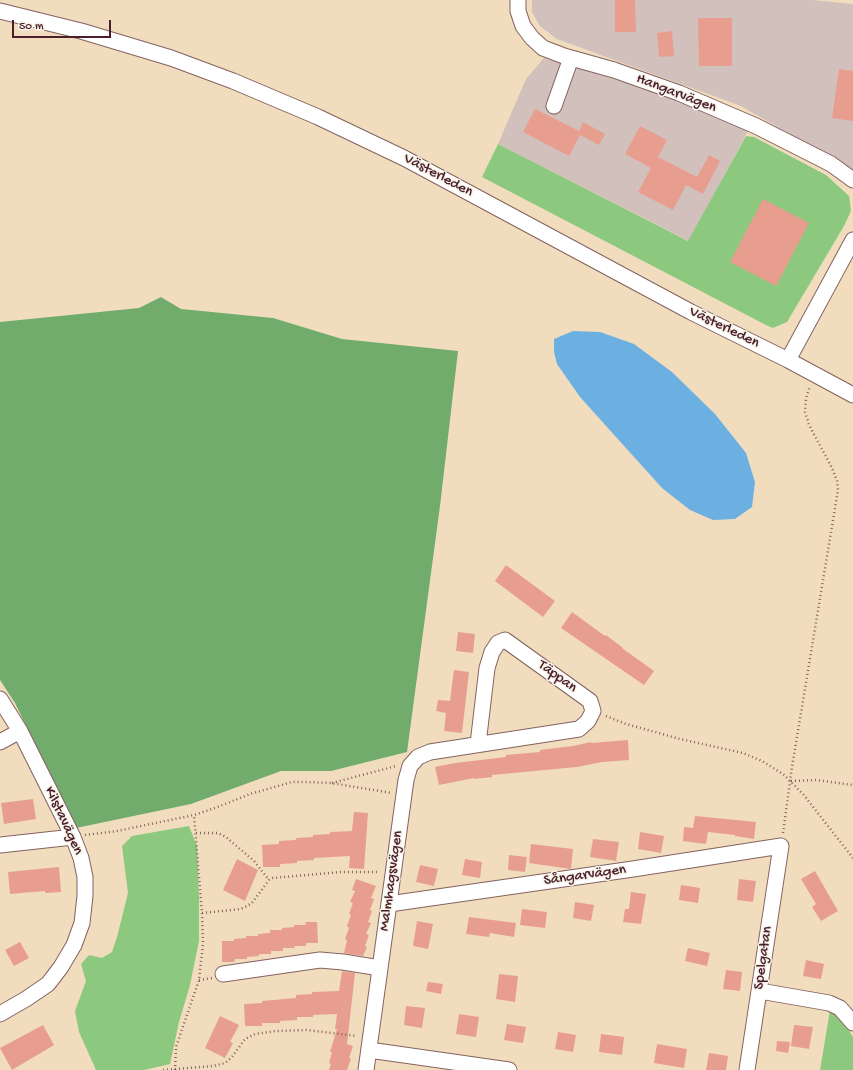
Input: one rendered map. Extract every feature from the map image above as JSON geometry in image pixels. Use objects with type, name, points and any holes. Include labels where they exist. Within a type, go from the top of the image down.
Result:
[{"type":"street","name":"Hangarvägen","points":[[518,0],[518,11],[523,26],[532,38],[543,48],[571,58],[614,70],[679,93],[756,126],[831,164],[853,180]]},
{"type":"street","name":"Västerleden","points":[[0,11],[80,31],[171,58],[247,87],[318,117],[404,158],[691,312],[788,360],[853,395]]},
{"type":"street","points":[[554,106],[571,58]]},
{"type":"street","points":[[788,360],[853,240]]},
{"type":"street","name":"Täppan","points":[[478,744],[488,668],[492,652],[498,643],[505,640],[584,696],[590,701],[593,710]]},
{"type":"street","name":"Kilstavägen","points":[[0,699],[20,731],[73,837],[81,858],[85,877],[86,896],[82,923],[74,945],[61,967],[48,984],[0,1014]]},
{"type":"street","points":[[410,766],[418,757],[430,752],[579,729],[588,721],[593,710]]},
{"type":"street","points":[[0,742],[20,731]]},
{"type":"street","name":"Malmhagsvägen","points":[[366,1070],[403,796],[410,766]]},
{"type":"street","points":[[0,845],[73,837]]},
{"type":"street","name":"Sångarvägen","points":[[389,904],[781,846]]},
{"type":"street","name":"Spelgatan","points":[[747,1070],[781,846]]},
{"type":"street","points":[[223,974],[320,960],[380,968]]},
{"type":"street","points":[[760,991],[829,1003],[840,1008],[853,1023]]},
{"type":"street","points":[[370,1044],[509,1070]]},
{"type":"path","points":[[781,846],[838,490],[832,468],[809,425],[805,412],[806,398],[815,375]]},
{"type":"path","points":[[593,710],[626,724],[680,739],[743,753],[768,764],[791,781],[812,804],[853,858]]},
{"type":"path","points":[[331,783],[391,767],[410,766]]},
{"type":"path","points":[[791,781],[816,780],[853,785]]},
{"type":"path","points":[[73,837],[117,831],[194,815],[256,792],[292,782],[331,783],[403,796]]},
{"type":"path","points":[[175,1069],[178,1038],[199,980],[203,944],[194,815]]},
{"type":"path","points":[[196,833],[218,834],[226,837],[254,861],[269,880]]},
{"type":"path","points":[[202,913],[241,909],[252,903],[269,880],[341,872],[393,872]]},
{"type":"path","points":[[163,1070],[213,1066],[225,1063],[232,1057],[245,1039],[255,1034],[276,1031],[321,1030],[370,1044]]},
{"type":"shaded area","points":[[532,0],[813,0],[853,4],[853,171],[741,106],[557,39],[540,26],[532,12]]},
{"type":"shaded area","points":[[544,58],[624,82],[694,107],[748,131],[689,241],[498,144],[526,79]]},
{"type":"green space","points":[[746,136],[754,137],[826,175],[849,196],[851,211],[844,226],[787,322],[773,328],[482,177],[498,144],[688,241]]},
{"type":"green space","points":[[161,297],[181,309],[273,318],[342,339],[458,351],[440,506],[407,752],[331,771],[281,771],[191,804],[76,828],[15,703],[0,680],[0,322],[139,308]]},
{"type":"green space","points":[[189,826],[197,846],[199,941],[190,985],[179,1022],[170,1064],[144,1070],[96,1070],[79,1032],[75,1011],[86,981],[81,964],[89,955],[102,958],[112,952],[117,937],[128,893],[122,846],[132,836]]},
{"type":"green space","points":[[830,1010],[841,1018],[853,1037],[853,1070],[820,1070]]},
{"type":"water","points":[[573,331],[600,332],[634,344],[672,372],[715,414],[746,453],[755,482],[752,507],[735,519],[713,520],[690,510],[662,488],[580,397],[557,364],[554,352],[554,339]]},
{"type":"building","points":[[615,0],[635,0],[636,32],[615,32]]},
{"type":"building","points":[[698,18],[732,18],[732,66],[699,66]]},
{"type":"building","points":[[672,31],[674,56],[659,57],[657,33]]},
{"type":"building","points":[[839,69],[853,71],[853,121],[832,118]]},
{"type":"building","points":[[535,109],[579,131],[583,122],[605,134],[599,145],[580,135],[569,156],[523,132]]},
{"type":"building","points":[[640,126],[667,140],[658,157],[697,177],[709,155],[720,161],[703,194],[686,185],[673,210],[638,192],[651,168],[625,154]]},
{"type":"building","points":[[763,199],[809,223],[776,286],[730,262]]},
{"type":"building","points":[[506,565],[555,601],[543,617],[495,581]]},
{"type":"building","points":[[572,612],[654,671],[644,685],[561,628]]},
{"type":"building","points":[[458,632],[475,634],[473,653],[456,651]]},
{"type":"building","points":[[454,670],[469,672],[462,733],[444,731],[446,713],[436,711],[438,700],[450,701]]},
{"type":"building","points":[[628,740],[629,760],[602,762],[577,767],[492,775],[492,777],[474,778],[439,785],[435,767],[506,757],[506,755],[540,752],[540,750],[591,742]]},
{"type":"building","points":[[33,799],[36,819],[4,824],[1,803]]},
{"type":"building","points":[[354,812],[368,813],[364,869],[349,868],[350,856],[314,858],[314,860],[297,861],[297,863],[280,864],[280,867],[263,867],[262,845],[279,844],[279,841],[313,837],[313,835],[330,834],[330,832],[352,831]]},
{"type":"building","points":[[695,816],[756,822],[754,839],[708,832],[706,844],[683,841],[684,827],[693,828]]},
{"type":"building","points":[[640,832],[664,836],[661,853],[638,849]]},
{"type":"building","points":[[593,839],[619,842],[616,861],[590,857]]},
{"type":"building","points":[[531,844],[573,849],[571,869],[529,863]]},
{"type":"building","points":[[509,855],[527,857],[525,872],[508,870]]},
{"type":"building","points":[[237,859],[258,870],[245,901],[223,890]]},
{"type":"building","points":[[465,859],[482,862],[480,878],[462,875]]},
{"type":"building","points":[[420,865],[438,869],[434,886],[416,882]]},
{"type":"building","points":[[59,867],[61,892],[45,893],[45,891],[10,894],[8,872]]},
{"type":"building","points":[[815,871],[838,911],[821,921],[812,907],[816,904],[801,879]]},
{"type":"building","points":[[356,879],[376,886],[371,898],[374,899],[368,922],[371,923],[366,934],[369,935],[365,946],[367,947],[363,956],[344,953],[347,940],[345,939],[349,928],[347,926],[351,915],[349,914],[353,903],[350,902],[355,891],[352,890]]},
{"type":"building","points":[[739,879],[756,881],[753,902],[737,900]]},
{"type":"building","points":[[681,885],[700,888],[698,903],[679,900]]},
{"type":"building","points":[[631,892],[646,894],[641,924],[623,922],[625,909],[629,909]]},
{"type":"building","points":[[575,902],[594,905],[591,921],[573,918]]},
{"type":"building","points":[[522,909],[547,912],[545,928],[520,925]]},
{"type":"building","points":[[469,917],[516,923],[514,937],[490,933],[489,937],[466,934]]},
{"type":"building","points":[[417,921],[433,924],[428,949],[413,946]]},
{"type":"building","points":[[305,922],[317,922],[318,943],[306,943],[306,946],[294,946],[295,948],[283,948],[283,951],[271,951],[271,954],[259,954],[259,956],[247,957],[247,959],[235,959],[234,962],[222,962],[222,941],[234,941],[234,939],[246,938],[246,936],[258,936],[258,934],[270,933],[270,930],[282,930],[282,928],[294,927],[294,925],[306,925]]},
{"type":"building","points":[[20,942],[29,958],[14,966],[5,950]]},
{"type":"building","points":[[688,948],[710,953],[707,966],[685,961]]},
{"type":"building","points":[[806,960],[824,964],[821,979],[803,976]]},
{"type":"building","points":[[726,970],[742,972],[740,991],[723,989]]},
{"type":"building","points":[[342,971],[355,973],[347,1044],[353,1046],[349,1058],[351,1059],[347,1070],[329,1070],[332,1052],[330,1052],[337,1029],[335,1029],[337,1014],[297,1017],[297,1020],[280,1021],[280,1023],[262,1023],[262,1026],[245,1026],[244,1004],[296,998],[296,995],[312,994],[312,992],[339,991]]},
{"type":"building","points":[[499,974],[518,976],[515,1002],[496,999]]},
{"type":"building","points":[[428,982],[443,984],[441,994],[426,991]]},
{"type":"building","points":[[406,1006],[425,1008],[422,1028],[404,1025]]},
{"type":"building","points":[[459,1014],[479,1017],[476,1037],[456,1034]]},
{"type":"building","points":[[220,1016],[239,1025],[230,1042],[233,1043],[225,1058],[205,1048]]},
{"type":"building","points":[[507,1024],[526,1027],[523,1043],[504,1040]]},
{"type":"building","points":[[43,1025],[54,1045],[12,1070],[0,1048]]},
{"type":"building","points":[[794,1025],[813,1027],[809,1049],[791,1046]]},
{"type":"building","points":[[558,1032],[576,1035],[573,1052],[555,1049]]},
{"type":"building","points":[[601,1034],[624,1037],[622,1055],[599,1052]]},
{"type":"building","points":[[777,1041],[790,1042],[788,1053],[776,1051]]},
{"type":"building","points":[[657,1044],[687,1049],[684,1068],[654,1063]]},
{"type":"building","points":[[709,1053],[728,1056],[726,1070],[706,1070]]}]
